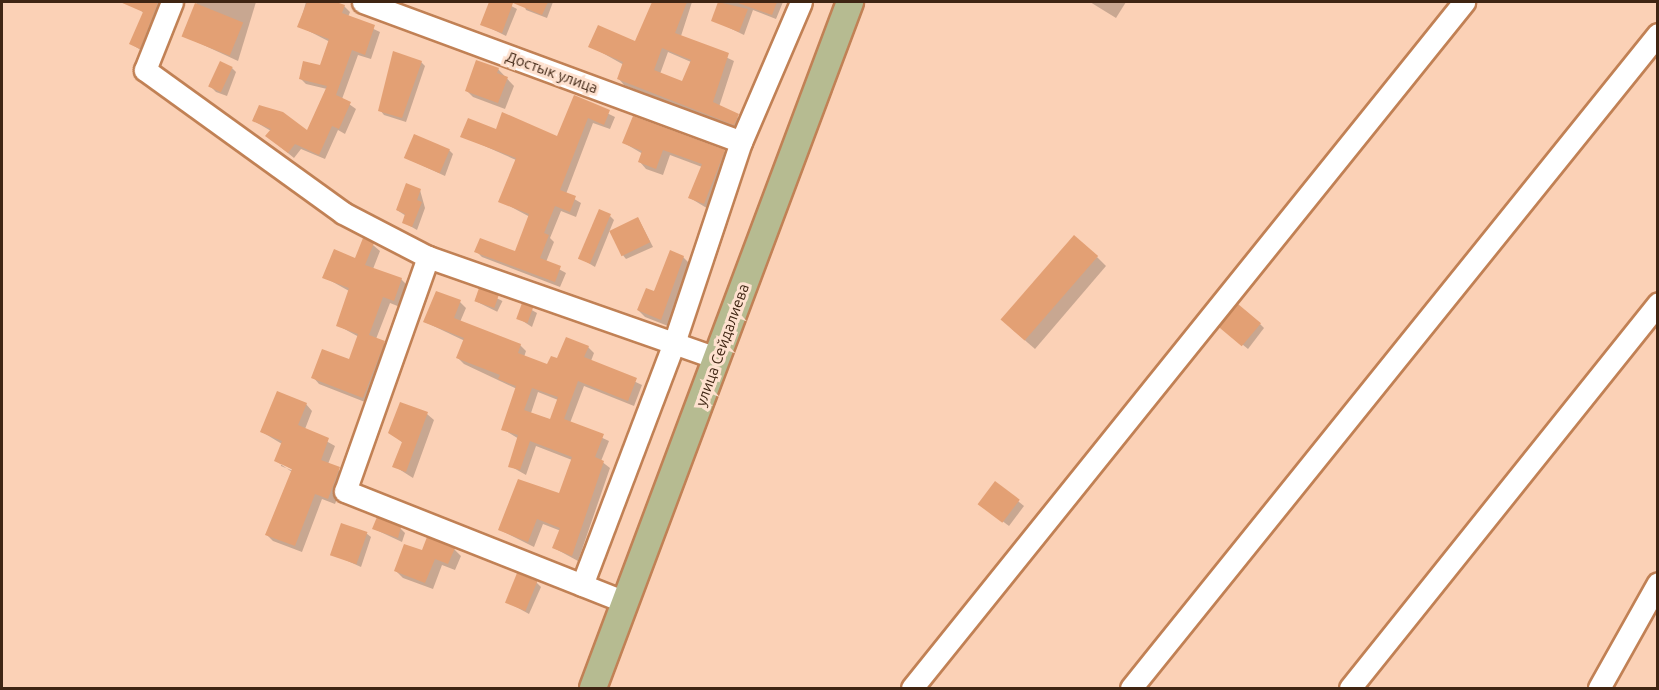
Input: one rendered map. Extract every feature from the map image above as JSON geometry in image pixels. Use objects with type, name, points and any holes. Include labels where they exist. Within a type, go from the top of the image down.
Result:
[{"type":"main road","name":"улица Сейдалиева","points":[[593,688],[850,2]]},
{"type":"street","points":[[172,2],[145,70],[343,213],[428,257],[717,358]]},
{"type":"street","name":"Достык улица","points":[[363,2],[741,142]]},
{"type":"street","points":[[582,585],[674,343],[741,142],[801,2]]},
{"type":"street","points":[[912,688],[1464,2]]},
{"type":"street","points":[[1131,688],[1658,34]]},
{"type":"street","points":[[428,257],[345,490],[625,602]]},
{"type":"street","points":[[1350,688],[1658,303]]},
{"type":"street","points":[[1599,688],[1658,583]]},
{"type":"building","points":[[120,2],[158,2],[140,49],[129,44],[143,12]]},
{"type":"building","points":[[307,2],[336,2],[345,5],[342,13],[375,25],[365,55],[352,50],[336,95],[351,102],[339,129],[332,126],[319,155],[295,144],[288,153],[265,136],[271,129],[252,121],[259,105],[283,112],[307,130],[327,86],[299,79],[303,61],[320,65],[329,39],[297,27]]},
{"type":"building","points":[[489,2],[548,2],[542,15],[513,3],[502,33],[480,25]]},
{"type":"building","points":[[652,2],[687,2],[675,33],[729,53],[713,102],[739,114],[734,125],[617,79],[623,62],[588,47],[598,25],[635,41]],"holes":[[[662,48],[691,60],[682,81],[654,70]]]},
{"type":"building","points":[[718,2],[748,9],[739,32],[711,21]]},
{"type":"building","points":[[738,2],[777,2],[772,15]]},
{"type":"building","points":[[195,3],[243,22],[230,56],[182,36]]},
{"type":"building","points":[[393,51],[422,61],[402,118],[378,111]]},
{"type":"building","points":[[476,60],[499,68],[497,73],[508,77],[498,103],[465,91]]},
{"type":"building","points":[[220,61],[233,67],[221,92],[208,86]]},
{"type":"building","points":[[574,95],[610,110],[604,125],[588,118],[560,190],[576,196],[570,212],[555,206],[544,233],[549,235],[540,258],[561,266],[555,282],[474,252],[480,238],[515,251],[529,214],[498,202],[516,158],[460,137],[468,118],[496,129],[502,112],[557,136]]},
{"type":"building","points":[[633,116],[725,150],[704,204],[688,198],[702,164],[663,150],[656,169],[638,162],[642,151],[622,143]]},
{"type":"building","points":[[414,134],[450,149],[440,173],[404,158]]},
{"type":"building","points":[[406,183],[421,189],[417,200],[422,202],[412,227],[402,223],[405,214],[396,210]]},
{"type":"building","points":[[599,209],[611,214],[590,264],[578,259]]},
{"type":"building","points":[[638,217],[650,242],[622,256],[609,231]]},
{"type":"building","points":[[1074,235],[1098,256],[1025,341],[1001,320]]},
{"type":"building","points":[[363,238],[374,243],[365,265],[402,278],[394,301],[383,297],[369,335],[385,341],[363,398],[311,378],[322,349],[349,359],[358,334],[336,326],[349,288],[322,278],[334,249],[355,258]]},
{"type":"building","points":[[670,250],[684,256],[661,320],[637,310],[646,288],[654,291]]},
{"type":"building","points":[[479,288],[499,295],[494,308],[474,301]]},
{"type":"building","points":[[436,291],[461,300],[454,318],[521,344],[518,353],[547,364],[551,356],[557,358],[566,337],[589,346],[584,357],[637,378],[628,401],[578,381],[564,419],[604,434],[595,457],[604,461],[572,556],[552,548],[560,528],[537,519],[528,542],[498,530],[518,479],[559,493],[572,457],[530,441],[520,470],[508,467],[518,435],[501,430],[516,386],[498,379],[500,375],[456,358],[464,338],[423,322]],"holes":[[[532,388],[558,397],[550,419],[524,410]]]},
{"type":"building","points":[[522,303],[533,307],[527,323],[516,319]]},
{"type":"building","points":[[1238,304],[1261,323],[1242,346],[1219,327]]},
{"type":"building","points":[[277,391],[307,403],[298,425],[329,438],[321,460],[340,467],[328,499],[315,494],[295,546],[265,535],[292,469],[274,461],[282,441],[260,432]]},
{"type":"building","points":[[400,402],[428,412],[406,472],[392,467],[402,442],[388,433]]},
{"type":"building","points":[[995,481],[1020,500],[1002,523],[978,504]]},
{"type":"building","points":[[377,517],[401,527],[398,538],[372,529]]},
{"type":"building","points":[[341,523],[367,532],[356,564],[330,555]]},
{"type":"building","points":[[427,537],[455,548],[448,564],[435,559],[425,583],[394,571],[404,544],[422,550]]},
{"type":"building","points":[[517,573],[537,581],[525,611],[505,603]]}]
